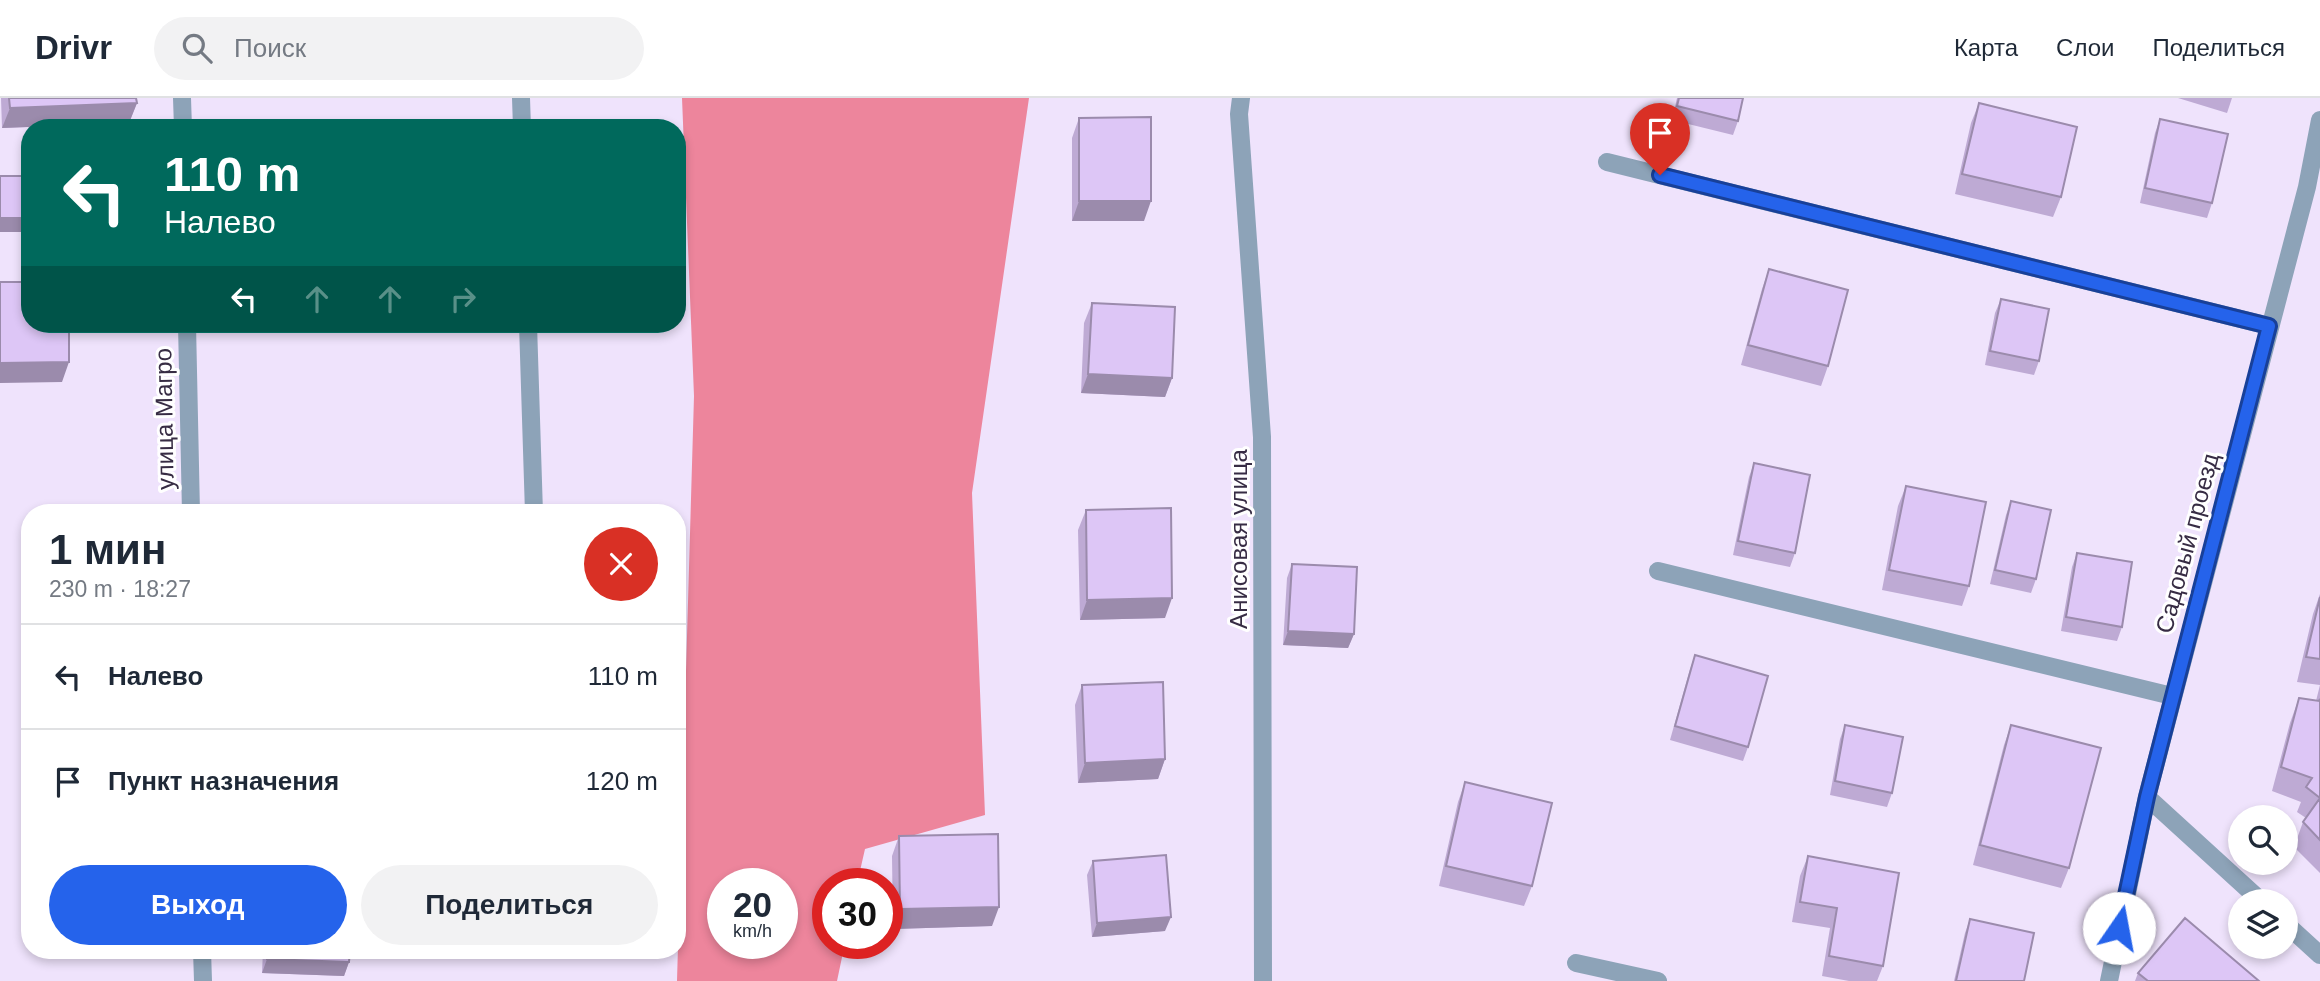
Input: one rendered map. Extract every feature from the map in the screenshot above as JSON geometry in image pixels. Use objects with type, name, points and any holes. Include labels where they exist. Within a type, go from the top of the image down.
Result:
[{"type":"street","points":[[182,98],[183,119]]},
{"type":"street","points":[[521,98],[522,119]]},
{"type":"street","name":"Анисовая улица","points":[[1241,98],[1239,114],[1262,437],[1263,981]]},
{"type":"street","name":"Садовый проезд","points":[[2109,981],[2147,797],[2306,187],[2320,120]]},
{"type":"street","points":[[1607,162],[2269,326]]},
{"type":"street","name":"улица Магро","points":[[187,333],[191,504]]},
{"type":"street","points":[[528,333],[534,504]]},
{"type":"street","points":[[1658,570],[2172,696]]},
{"type":"street","points":[[2147,797],[2248,889]]},
{"type":"street","points":[[2298,934],[2320,955]]},
{"type":"street","points":[[202,959],[203,981]]},
{"type":"street","points":[[1576,963],[1658,981]]},
{"type":"shaded area","points":[[682,98],[1029,98],[972,493],[985,815],[865,849],[861,868],[812,868],[812,959],[842,959],[837,981],[677,981],[678,959],[686,959],[686,671],[694,396],[686,197],[686,119],[683,119]]},
{"type":"building","points":[[9,98],[136,98],[137,103],[10,108]]},
{"type":"building","points":[[1679,98],[1743,98],[1738,121],[1677,106]]},
{"type":"building","points":[[1979,103],[2077,127],[2061,197],[1962,174]]},
{"type":"building","points":[[1151,117],[1151,201],[1079,201],[1079,118]]},
{"type":"building","points":[[2160,119],[2228,134],[2212,203],[2145,188]]},
{"type":"building","points":[[0,176],[21,176],[21,218],[0,218]]},
{"type":"building","points":[[1769,269],[1848,290],[1828,366],[1748,345]]},
{"type":"building","points":[[0,282],[21,282],[21,333],[69,333],[69,362],[0,363]]},
{"type":"building","points":[[2001,299],[2049,309],[2039,361],[1990,351]]},
{"type":"building","points":[[1092,303],[1175,307],[1172,378],[1088,374]]},
{"type":"building","points":[[1754,463],[1810,475],[1795,553],[1738,541]]},
{"type":"building","points":[[1906,486],[1986,502],[1969,586],[1889,570]]},
{"type":"building","points":[[2011,501],[2051,510],[2036,579],[1995,570]]},
{"type":"building","points":[[1171,508],[1172,598],[1087,600],[1086,510]]},
{"type":"building","points":[[2077,553],[2132,562],[2122,627],[2066,617]]},
{"type":"building","points":[[1292,564],[1357,567],[1354,634],[1288,631]]},
{"type":"building","points":[[2320,597],[2320,659],[2306,657]]},
{"type":"building","points":[[1695,655],[1768,676],[1748,747],[1675,726]]},
{"type":"building","points":[[1163,682],[1165,759],[1085,763],[1082,685]]},
{"type":"building","points":[[2299,698],[2320,699],[2320,798],[2306,787],[2312,778],[2281,767]]},
{"type":"building","points":[[1845,725],[1903,737],[1892,793],[1835,781]]},
{"type":"building","points":[[2011,725],[2101,748],[2069,868],[1980,845]]},
{"type":"building","points":[[1465,782],[1552,803],[1532,886],[1446,866]]},
{"type":"building","points":[[2320,798],[2320,840],[2303,822]]},
{"type":"building","points":[[998,834],[999,907],[903,909],[903,868],[899,868],[899,836]]},
{"type":"building","points":[[1166,855],[1171,917],[1097,923],[1093,861]]},
{"type":"building","points":[[1808,856],[1899,873],[1883,966],[1829,956],[1837,908],[1800,902]]},
{"type":"building","points":[[2185,918],[2228,955],[2228,959],[2233,959],[2259,981],[2148,981],[2138,973]]},
{"type":"building","points":[[1970,919],[2034,933],[2024,981],[1956,981]]},
{"type":"building","points":[[267,959],[349,959],[349,962]]},
{"type":"route","points":[[1660,175],[2269,326],[2172,696],[2119,928]]}]
